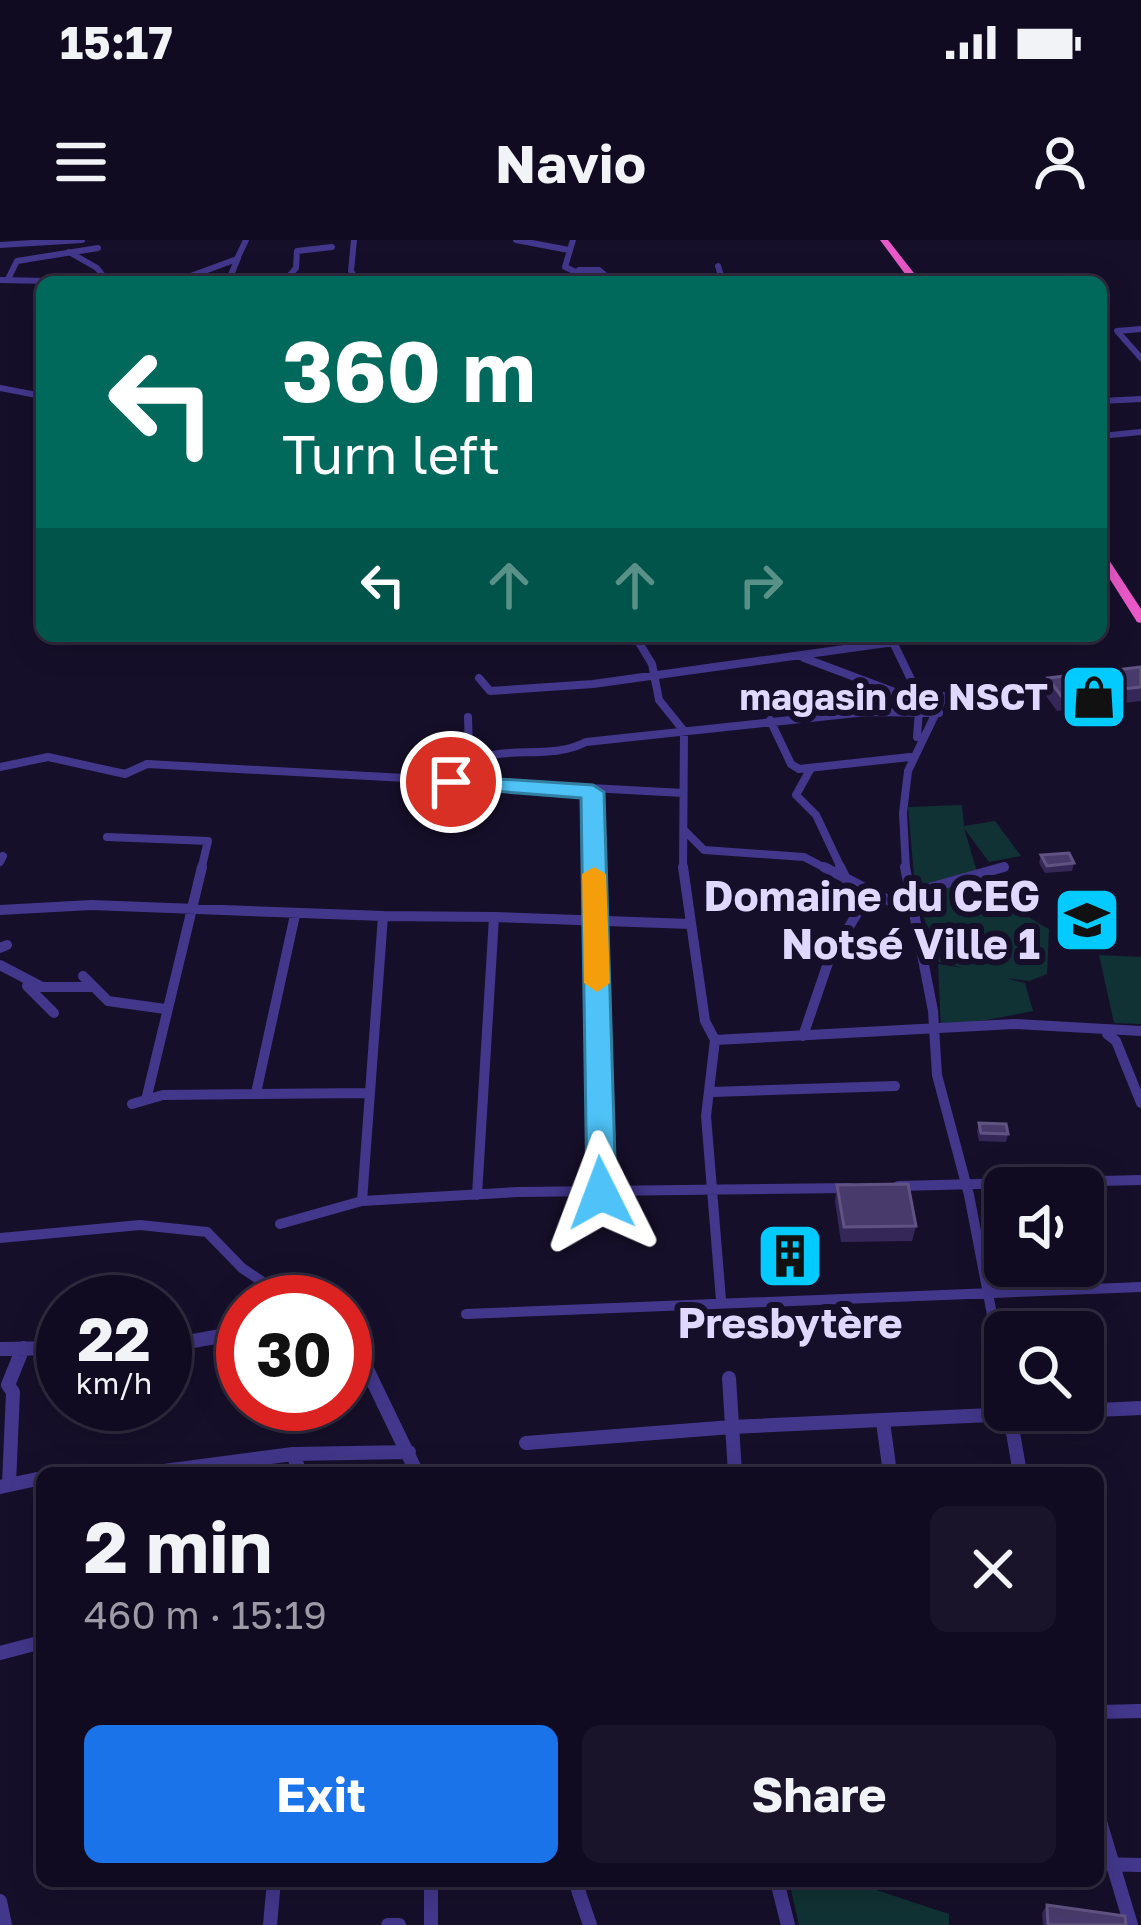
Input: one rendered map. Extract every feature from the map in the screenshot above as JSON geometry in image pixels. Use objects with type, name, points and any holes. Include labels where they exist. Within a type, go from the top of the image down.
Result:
[{"type":"highway","points":[[884,240],[911,276]]},
{"type":"highway","points":[[1107,565],[1141,619]]},
{"type":"street","points":[[0,245],[82,240]]},
{"type":"street","points":[[230,276],[246,240]]},
{"type":"street","points":[[353,240],[354,276]]},
{"type":"street","points":[[516,240],[569,250]]},
{"type":"street","points":[[573,240],[565,267],[601,271],[606,276]]},
{"type":"street","points":[[53,241],[104,276]]},
{"type":"street","points":[[4,280],[17,261],[98,248]]},
{"type":"street","points":[[289,276],[297,251],[332,248]]},
{"type":"street","points":[[190,276],[238,258]]},
{"type":"street","points":[[718,266],[721,276]]},
{"type":"street","points":[[578,270],[588,276]]},
{"type":"street","points":[[4,280],[36,281]]},
{"type":"street","points":[[1107,331],[1141,329]]},
{"type":"street","points":[[1117,331],[1141,358]]},
{"type":"street","points":[[0,388],[36,395]]},
{"type":"street","points":[[1107,401],[1141,399]]},
{"type":"street","points":[[1107,435],[1141,432]]},
{"type":"street","points":[[638,642],[655,675],[659,700],[684,730],[683,876],[704,1021],[716,1040]]},
{"type":"street","points":[[479,678],[490,692],[801,657],[877,642]]},
{"type":"street","points":[[894,642],[920,690],[924,711],[912,751],[904,816],[913,913],[936,1032],[939,1084],[991,1311]]},
{"type":"street","points":[[801,657],[900,694],[908,700],[907,709]]},
{"type":"street","points":[[770,721],[791,764],[811,768],[912,751],[939,712],[944,696]]},
{"type":"street","points":[[451,782],[463,764],[480,756],[566,751],[586,742],[770,721],[907,709],[939,712]]},
{"type":"street","points":[[468,717],[469,750]]},
{"type":"street","points":[[0,766],[48,758],[125,775],[147,764],[682,794]]},
{"type":"street","points":[[811,768],[796,795],[816,815],[847,881]]},
{"type":"street","points":[[593,792],[601,1193]]},
{"type":"street","points":[[685,831],[704,850],[804,857],[913,913]]},
{"type":"street","points":[[107,837],[208,841],[146,1100]]},
{"type":"street","points":[[803,1036],[829,960],[855,914],[1004,867]]},
{"type":"street","points":[[0,910],[91,905],[691,924]]},
{"type":"street","points":[[256,1094],[296,915]]},
{"type":"street","points":[[362,1201],[383,916]]},
{"type":"street","points":[[477,1195],[494,916]]},
{"type":"street","points":[[0,965],[54,1013]]},
{"type":"street","points":[[26,985],[74,991],[86,981],[108,1001],[165,1009]]},
{"type":"street","points":[[716,1040],[936,1032],[1014,1024],[1141,1031]]},
{"type":"street","points":[[1104,1032],[1116,1041],[1141,1103]]},
{"type":"street","points":[[716,1040],[710,1051],[712,1092],[706,1115],[721,1300]]},
{"type":"street","points":[[712,1092],[895,1086]]},
{"type":"street","points":[[132,1104],[163,1095],[368,1093]]},
{"type":"street","points":[[280,1224],[362,1201],[477,1195],[1141,1180]]},
{"type":"street","points":[[0,1238],[140,1225],[207,1232],[252,1275]]},
{"type":"street","points":[[466,1314],[721,1300],[1141,1287]]},
{"type":"street","points":[[0,1348],[36,1348]]},
{"type":"street","points":[[23,1348],[8,1385],[13,1392],[5,1485],[36,1479]]},
{"type":"street","points":[[729,1378],[735,1467]]},
{"type":"street","points":[[372,1379],[414,1467]]},
{"type":"street","points":[[1104,1410],[1141,1408]]},
{"type":"street","points":[[526,1443],[732,1427],[984,1416]]},
{"type":"street","points":[[883,1422],[889,1467]]},
{"type":"street","points":[[1013,1431],[1019,1467]]},
{"type":"street","points":[[194,1467],[293,1454],[409,1452]]},
{"type":"street","points":[[293,1454],[298,1467]]},
{"type":"street","points":[[0,1653],[36,1644]]},
{"type":"street","points":[[1104,1712],[1141,1712]]},
{"type":"street","points":[[1132,1925],[1106,1865],[1141,1865]]},
{"type":"street","points":[[274,1887],[276,1921]]},
{"type":"street","points":[[427,1922],[430,1887]]},
{"type":"street","points":[[577,1887],[590,1925]]},
{"type":"street","points":[[778,1887],[788,1925]]},
{"type":"street","points":[[0,1901],[5,1925]]},
{"type":"street","points":[[388,1925],[400,1925]]},
{"type":"green space","points":[[962,805],[964,826],[995,821],[1021,856],[989,862],[964,828],[977,872],[915,887],[908,807]]},
{"type":"green space","points":[[968,881],[1049,929],[1047,974],[1029,981],[1006,978],[1025,983],[1033,1011],[941,1029],[938,964],[963,968],[936,961],[918,896]]},
{"type":"green space","points":[[1099,955],[1141,957],[1141,1024],[1114,1023]]},
{"type":"green space","points":[[790,1887],[867,1887],[949,1914],[949,1925],[799,1925]]},
{"type":"building","points":[[1141,667],[1141,687],[1061,696],[1048,678]]},
{"type":"building","points":[[1069,853],[1074,863],[1047,866],[1041,855]]},
{"type":"building","points":[[979,1123],[1006,1124],[1008,1134],[981,1133]]},
{"type":"building","points":[[908,1184],[916,1226],[844,1227],[837,1185]]},
{"type":"building","points":[[785,1237],[797,1237],[799,1260],[787,1260]]},
{"type":"building","points":[[1047,1905],[1125,1916],[1126,1925],[1048,1925]]},
{"type":"slow traffic","points":[[594,874],[597,983]]},
{"type":"place","name":"magasin de NSCT","points":[[1094,697]]},
{"type":"place","name":"Domaine du CEG Notsé Ville 1","points":[[1087,920]]},
{"type":"place","name":"Presbytère","points":[[790,1256]]},
{"type":"route","points":[[451,782],[593,792],[601,1193]]}]
